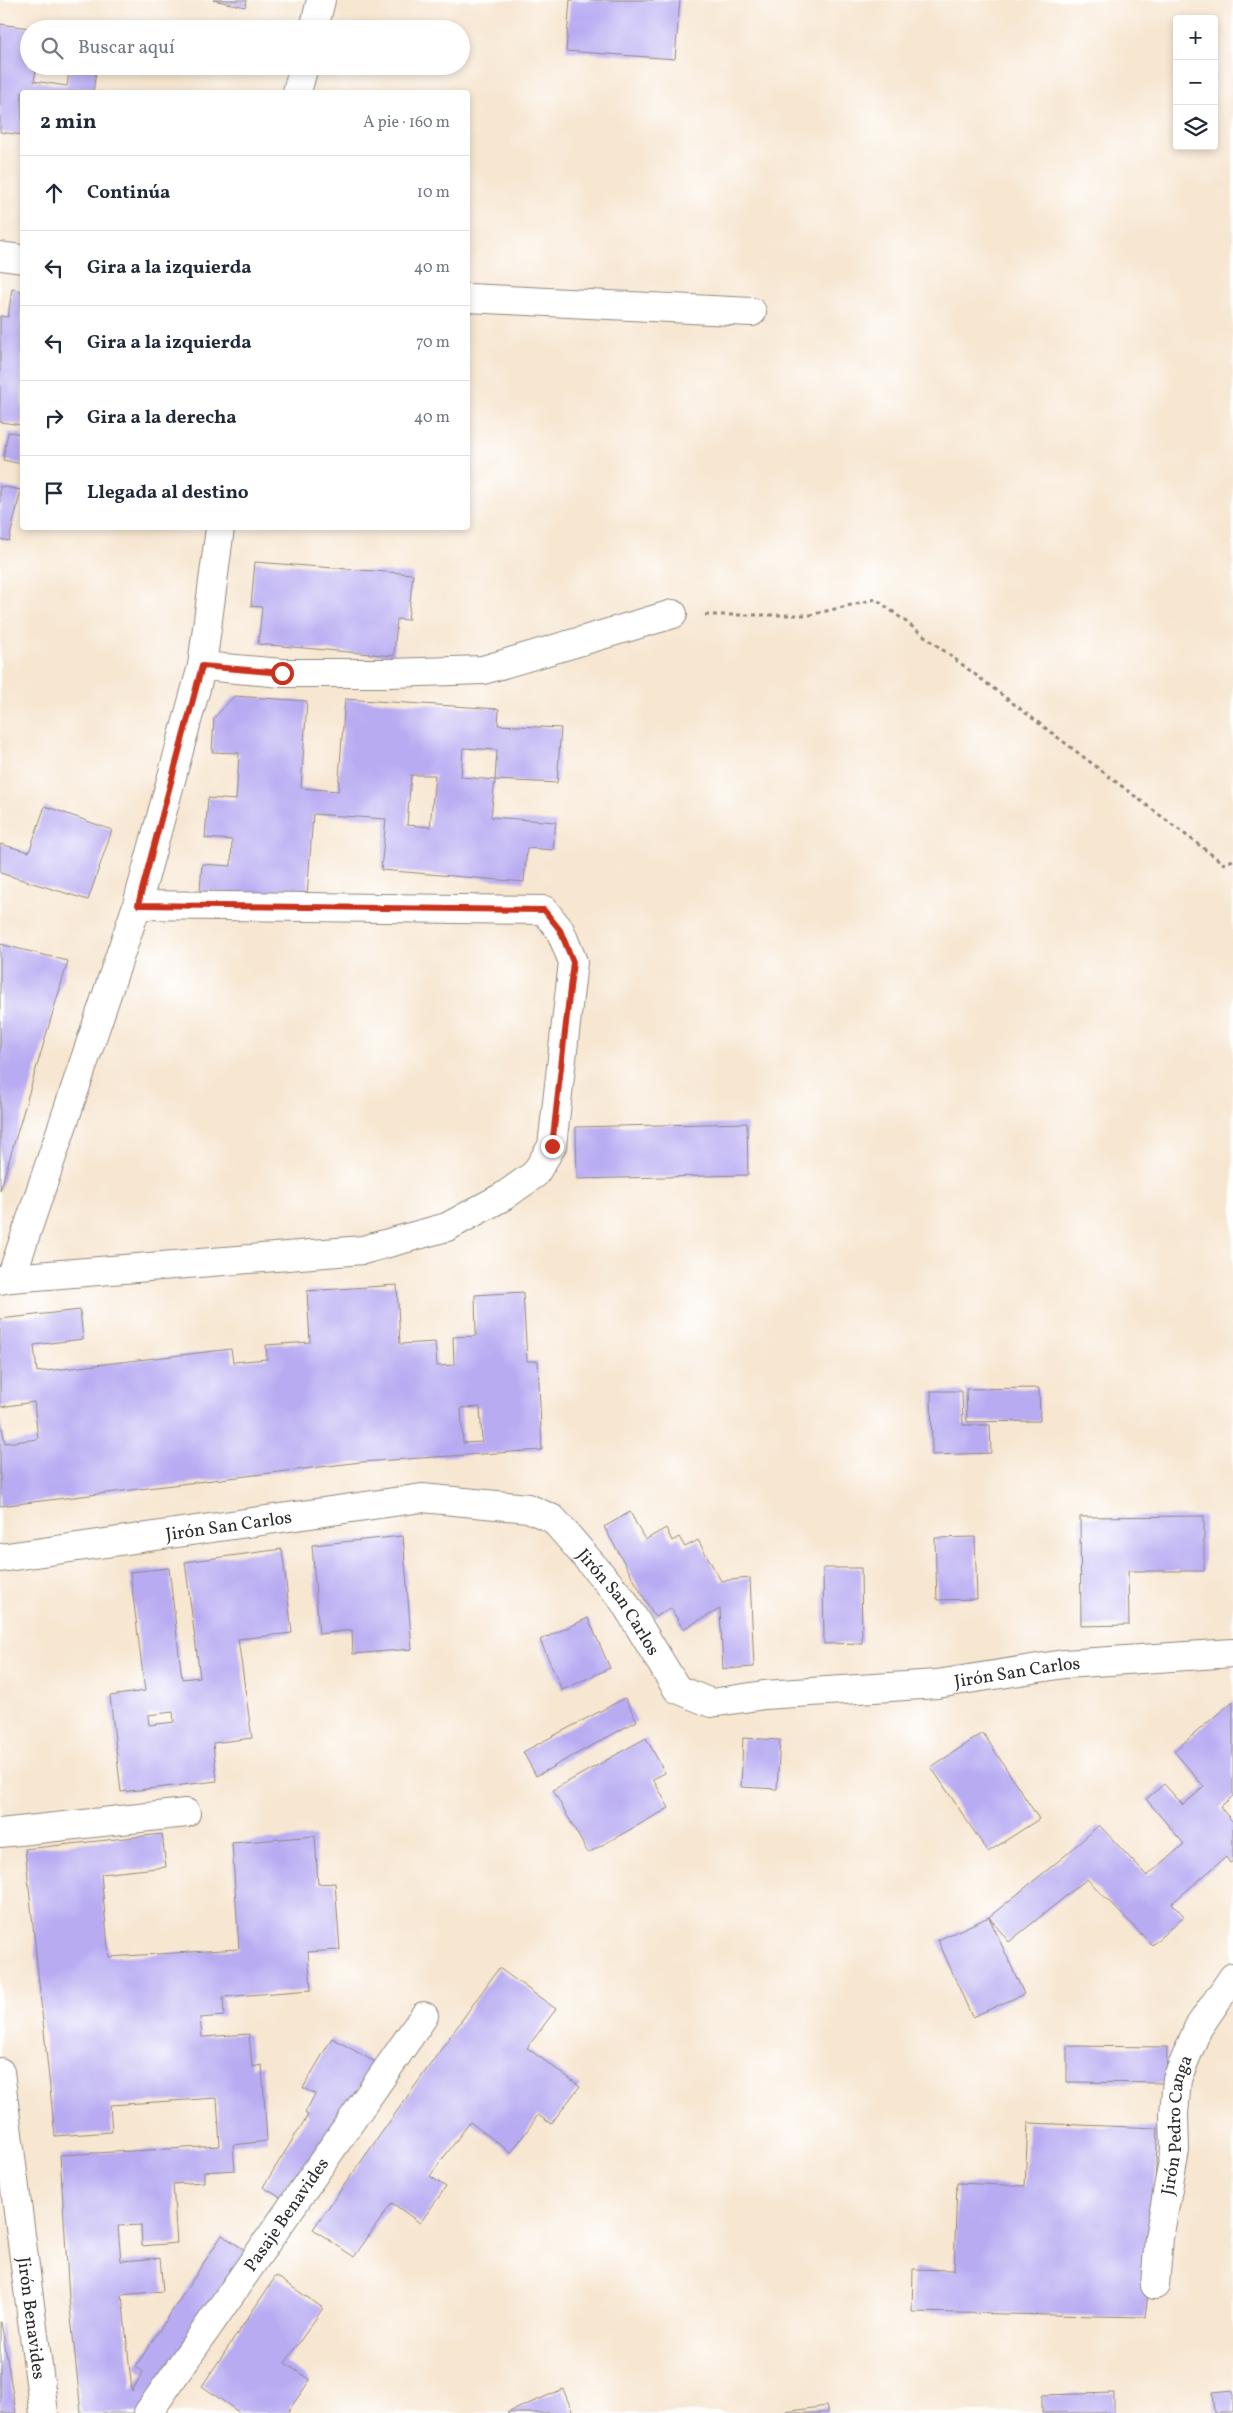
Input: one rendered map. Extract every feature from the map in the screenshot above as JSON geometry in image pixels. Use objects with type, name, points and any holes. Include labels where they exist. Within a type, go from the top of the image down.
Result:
[{"type":"street","points":[[316,20],[321,0]]},
{"type":"street","points":[[298,90],[302,75]]},
{"type":"street","points":[[0,256],[20,258]]},
{"type":"street","points":[[470,298],[752,312]]},
{"type":"street","points":[[138,905],[544,910],[560,930],[573,962],[552,1146],[535,1174],[504,1196],[447,1227],[363,1250],[5,1279],[138,905],[202,666],[220,530]]},
{"type":"street","points":[[202,666],[282,673],[390,673],[483,670],[673,614]]},
{"type":"street","name":"Jirón San Carlos","points":[[0,1558],[422,1498],[528,1508],[553,1519],[623,1600],[677,1690],[711,1702],[764,1695],[937,1684],[1064,1664],[1233,1653]]},
{"type":"street","points":[[0,1833],[186,1813]]},
{"type":"street","name":"Jirón Pedro Canga","points":[[1155,2285],[1159,2238],[1175,2150],[1174,2114],[1177,2079],[1198,2028],[1233,1977]]},
{"type":"street","name":"Pasaje Benavides","points":[[148,2413],[424,2016]]},
{"type":"street","name":"Jirón Benavides","points":[[0,2072],[44,2413]]},
{"type":"path","points":[[673,614],[810,615],[876,599],[1224,864],[1233,860]]},
{"type":"building","points":[[213,0],[247,0],[245,7]]},
{"type":"building","points":[[570,0],[680,0],[675,59],[566,51]]},
{"type":"building","points":[[0,24],[20,27],[20,75],[35,75],[34,81],[67,86],[69,75],[96,75],[93,90],[20,90],[20,135],[0,132]]},
{"type":"building","points":[[12,289],[20,291],[20,425],[0,422],[0,316],[8,317]]},
{"type":"building","points":[[8,432],[20,434],[20,464],[3,460]]},
{"type":"building","points":[[0,486],[20,490],[9,541],[0,539]]},
{"type":"building","points":[[255,562],[413,574],[408,620],[397,619],[394,656],[258,644],[262,607],[251,606]]},
{"type":"building","points":[[234,696],[307,701],[301,788],[338,791],[345,699],[499,709],[498,725],[561,728],[557,783],[495,780],[491,817],[556,822],[553,850],[527,848],[524,882],[381,870],[386,819],[313,814],[307,897],[200,891],[202,864],[231,866],[232,840],[205,838],[208,798],[236,800],[239,753],[212,752],[214,718]],"holes":[[[463,748],[497,750],[495,780],[461,777]],[[411,775],[435,775],[430,827],[407,825]]]},
{"type":"building","points":[[45,806],[112,830],[88,900],[0,873],[0,844],[29,852]]},
{"type":"building","points":[[0,944],[68,961],[0,1191]]},
{"type":"building","points":[[747,1123],[748,1175],[577,1179],[576,1127]]},
{"type":"building","points":[[397,1285],[400,1344],[435,1342],[437,1366],[454,1365],[453,1337],[476,1336],[475,1295],[523,1292],[527,1361],[538,1361],[542,1450],[361,1462],[0,1506],[0,1418],[5,1443],[38,1439],[34,1402],[0,1407],[0,1319],[80,1310],[83,1339],[34,1345],[37,1372],[231,1349],[233,1362],[267,1359],[266,1345],[310,1342],[307,1291]],"holes":[[[480,1407],[482,1442],[463,1443],[461,1408]]]},
{"type":"building","points":[[1039,1388],[1040,1421],[967,1422],[966,1389]]},
{"type":"building","points":[[931,1391],[962,1391],[963,1425],[990,1425],[991,1453],[932,1455]]},
{"type":"building","points":[[630,1512],[645,1540],[666,1528],[672,1541],[679,1537],[685,1547],[698,1540],[721,1581],[750,1578],[754,1667],[723,1669],[720,1609],[683,1629],[671,1608],[655,1617],[604,1527]]},
{"type":"building","points":[[1204,1516],[1204,1571],[1128,1571],[1129,1625],[1081,1626],[1080,1517]]},
{"type":"building","points":[[403,1536],[412,1649],[353,1654],[352,1630],[319,1634],[312,1545]]},
{"type":"building","points":[[975,1537],[977,1599],[937,1600],[935,1538]]},
{"type":"building","points":[[282,1549],[292,1633],[238,1639],[252,1738],[213,1743],[217,1781],[121,1792],[110,1696],[145,1691],[130,1572],[169,1568],[182,1679],[200,1677],[185,1562]],"holes":[[[173,1712],[174,1722],[149,1725],[148,1715]]]},
{"type":"building","points":[[823,1568],[861,1568],[862,1643],[824,1644]]},
{"type":"building","points":[[588,1618],[610,1668],[562,1690],[540,1640]]},
{"type":"building","points":[[625,1698],[637,1721],[536,1776],[523,1752]]},
{"type":"building","points":[[1233,1701],[1233,1796],[1220,1807],[1233,1822],[1233,1861],[1230,1863],[1226,1857],[1172,1903],[1184,1916],[1152,1945],[1087,1879],[1009,1942],[989,1917],[1067,1854],[1099,1825],[1147,1876],[1184,1844],[1146,1799],[1164,1784],[1183,1805],[1204,1787],[1174,1751]]},
{"type":"building","points":[[983,1733],[1039,1819],[988,1852],[931,1767]]},
{"type":"building","points":[[646,1738],[665,1773],[653,1779],[669,1808],[588,1853],[553,1790]]},
{"type":"building","points":[[743,1738],[780,1740],[777,1789],[741,1787]]},
{"type":"building","points":[[162,1834],[166,1867],[101,1874],[109,1957],[239,1949],[232,1843],[315,1836],[318,1884],[335,1883],[340,1950],[308,1952],[311,1990],[223,1997],[224,2016],[200,2018],[202,2037],[249,2034],[252,2067],[262,2065],[267,2141],[233,2145],[235,2170],[204,2172],[204,2182],[173,2184],[177,2243],[142,2246],[141,2225],[118,2226],[121,2261],[160,2258],[163,2291],[122,2295],[132,2391],[143,2372],[136,2366],[222,2235],[251,2254],[141,2413],[81,2413],[69,2298],[60,2155],[220,2146],[217,2098],[110,2105],[112,2132],[55,2136],[25,1849]]},
{"type":"building","points":[[989,1917],[1024,1994],[972,2017],[938,1940]]},
{"type":"building","points":[[499,1968],[556,2009],[527,2048],[580,2086],[551,2124],[538,2115],[511,2153],[470,2122],[430,2176],[446,2187],[420,2223],[392,2203],[354,2257],[313,2229]]},
{"type":"building","points":[[332,2038],[375,2062],[291,2204],[263,2187],[308,2115],[305,2113],[315,2094],[303,2088]]},
{"type":"building","points":[[1067,2046],[1167,2047],[1166,2083],[1067,2082]]},
{"type":"building","points":[[1028,2123],[1158,2128],[1150,2278],[1145,2317],[912,2312],[913,2269],[954,2270],[957,2183],[1025,2186]]},
{"type":"building","points":[[276,2276],[323,2308],[285,2363],[310,2380],[287,2413],[240,2413],[202,2386]]},
{"type":"building","points":[[1,2322],[16,2413],[0,2413]]},
{"type":"building","points":[[563,2389],[573,2413],[507,2413]]},
{"type":"building","points":[[1233,2390],[1233,2413],[1214,2413],[1212,2392]]},
{"type":"building","points":[[1114,2393],[1114,2413],[1042,2413],[1042,2395]]},
{"type":"building","points":[[826,2406],[828,2413],[786,2413],[786,2412]]},
{"type":"route","points":[[282,673],[202,666],[138,905],[544,910],[560,930],[573,962],[552,1146]]}]
